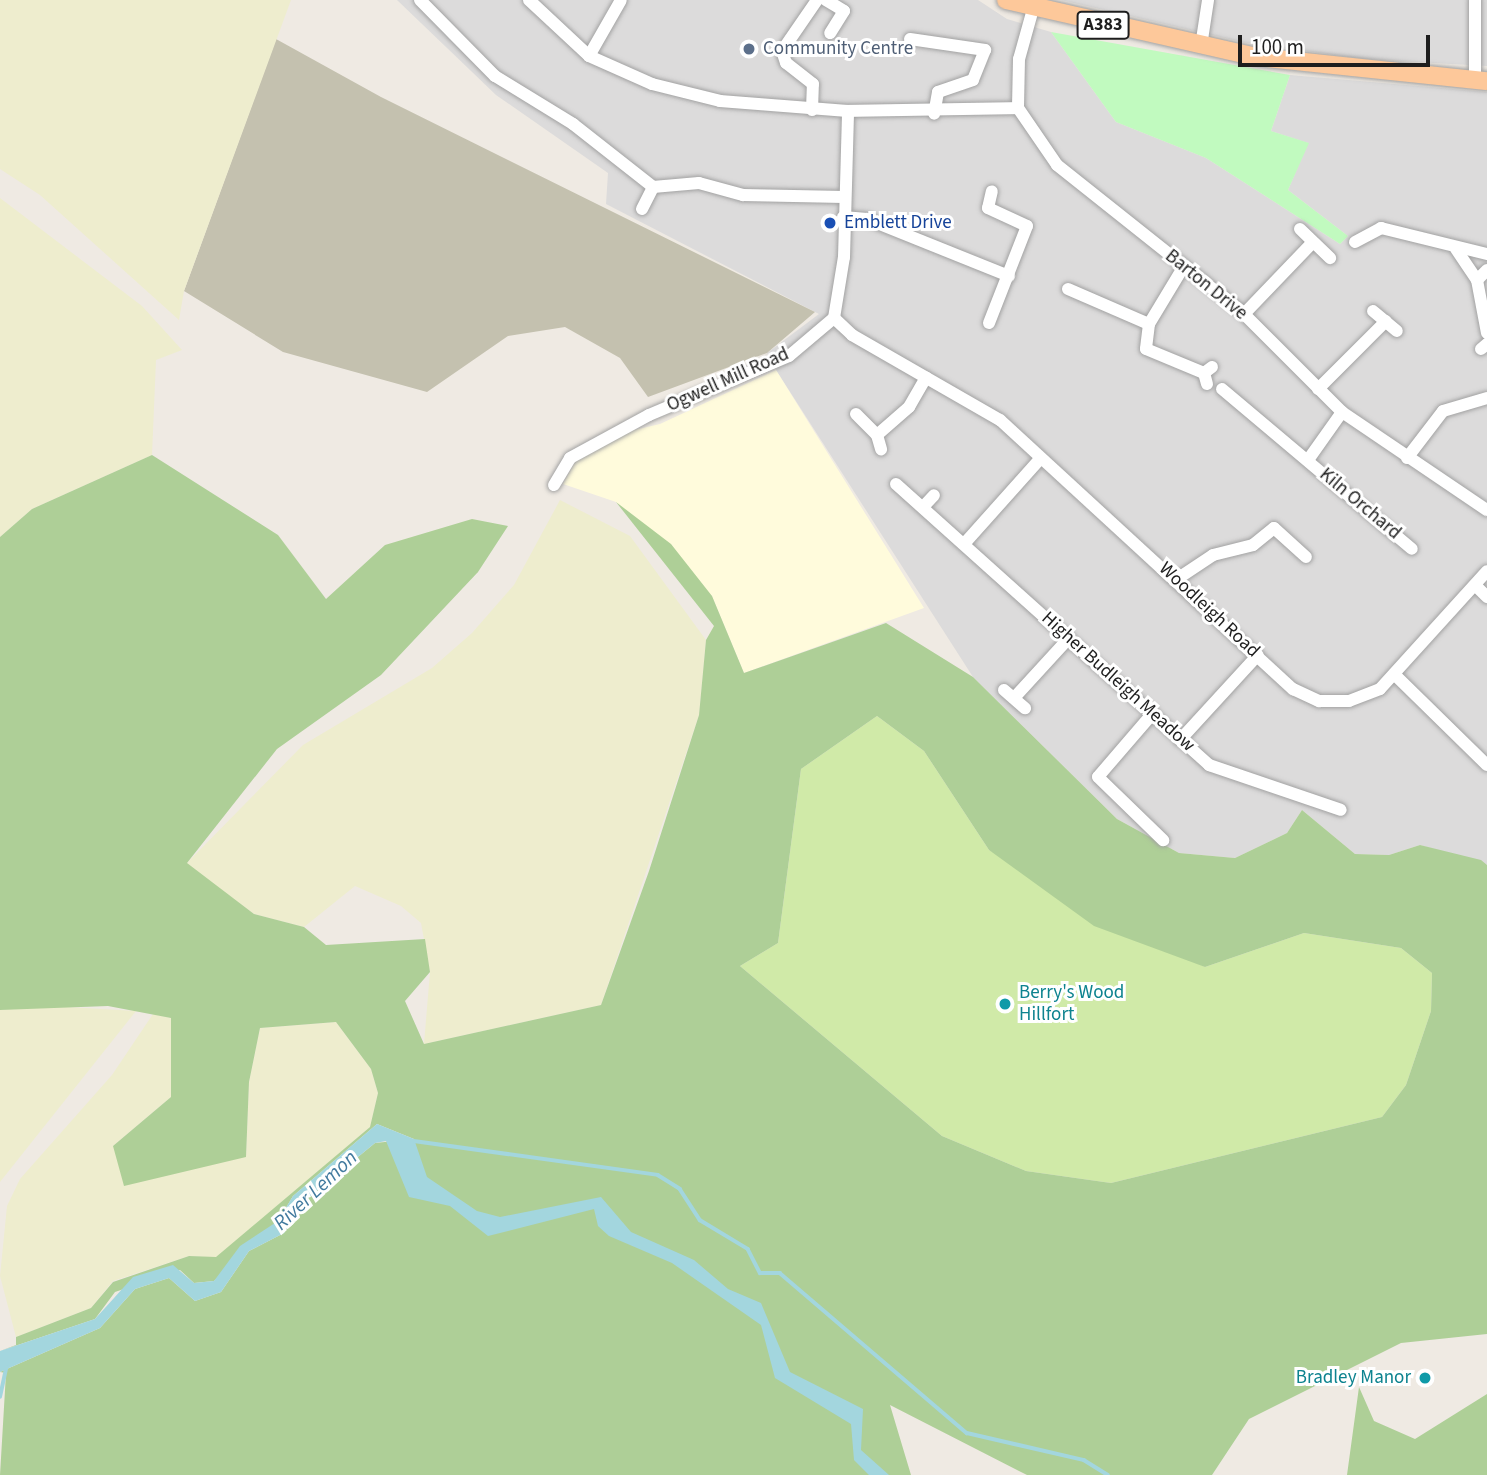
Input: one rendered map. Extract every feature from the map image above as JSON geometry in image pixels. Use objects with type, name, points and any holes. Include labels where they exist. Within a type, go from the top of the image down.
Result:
[{"type":"main road","name":"A383","points":[[1006,0],[1033,9],[1201,46],[1332,68],[1481,82]]},
{"type":"street","points":[[420,0],[495,76],[573,124],[653,187],[699,183],[743,195],[844,197]]},
{"type":"street","points":[[530,0],[589,56],[687,95],[812,110],[934,114],[1018,108],[1019,60],[1033,9]]},
{"type":"street","points":[[589,56],[621,0]]},
{"type":"street","points":[[812,110],[813,84],[786,63],[782,51],[817,0]]},
{"type":"street","points":[[826,0],[844,11],[830,33]]},
{"type":"street","points":[[1201,46],[1208,0]]},
{"type":"street","points":[[1475,0],[1481,82]]},
{"type":"street","points":[[910,39],[985,50],[973,80],[938,92],[934,114]]},
{"type":"street","name":"Barton Drive","points":[[1018,108],[1057,165],[1244,314],[1342,412],[1406,458],[1487,510]]},
{"type":"street","points":[[834,318],[844,218],[848,111]]},
{"type":"street","points":[[642,209],[653,187]]},
{"type":"street","points":[[989,323],[1027,226],[988,208],[992,191]]},
{"type":"street","points":[[844,218],[867,219],[1009,276]]},
{"type":"street","points":[[1355,242],[1381,228],[1456,249],[1487,254]]},
{"type":"street","points":[[1300,229],[1330,258]]},
{"type":"street","points":[[1244,314],[1312,243]]},
{"type":"street","points":[[1456,249],[1482,275],[1487,333]]},
{"type":"street","points":[[1184,266],[1149,324],[1145,341],[1152,356],[1208,375]]},
{"type":"street","points":[[1068,289],[1149,324]]},
{"type":"street","points":[[1373,311],[1397,331]]},
{"type":"street","name":"Woodleigh Road","points":[[834,318],[926,378],[1000,420],[1177,579],[1293,690],[1319,701],[1365,697],[1394,674],[1487,571]]},
{"type":"street","name":"Ogwell Mill Road","points":[[554,485],[570,458],[649,415],[789,356],[834,318]]},
{"type":"street","points":[[1318,389],[1386,321]]},
{"type":"street","points":[[877,435],[909,407],[926,378]]},
{"type":"street","name":"Kiln Orchard","points":[[1222,389],[1412,548]]},
{"type":"street","points":[[1406,458],[1443,411],[1487,398]]},
{"type":"street","name":"Kiln Orchard","points":[[1308,460],[1342,412]]},
{"type":"street","points":[[856,414],[877,435],[881,450]]},
{"type":"street","points":[[964,544],[1041,458]]},
{"type":"street","name":"Higher Budleigh Meadow","points":[[896,484],[1180,740],[1224,774],[1341,810]]},
{"type":"street","points":[[923,508],[934,495]]},
{"type":"street","points":[[1177,579],[1213,555],[1253,545],[1274,528],[1306,557]]},
{"type":"street","points":[[1476,586],[1487,597]]},
{"type":"street","points":[[1025,708],[1009,694],[1069,638]]},
{"type":"street","points":[[1180,740],[1258,655]]},
{"type":"street","points":[[1394,674],[1487,765]]},
{"type":"street","points":[[1153,713],[1098,777],[1163,840]]},
{"type":"shaded area","points":[[397,0],[978,0],[1007,19],[1051,32],[1116,122],[1206,158],[1340,244],[1348,236],[1288,190],[1308,143],[1271,131],[1290,75],[1487,92],[1487,865],[1420,845],[1389,855],[1355,854],[1302,810],[1287,833],[1235,858],[1179,853],[1117,819],[973,677],[776,370],[767,353],[819,314],[606,204],[608,173],[496,95]]},
{"type":"shaded area","points":[[1061,0],[1487,0],[1487,66],[1364,59],[1242,42]]},
{"type":"shaded area","points":[[276,39],[381,97],[815,312],[767,353],[648,397],[620,358],[565,327],[508,336],[427,392],[283,352],[184,291]]},
{"type":"shaded area","points":[[776,370],[924,608],[744,673],[712,596],[616,502],[563,484],[575,462],[621,433],[660,424]]},
{"type":"green space","points":[[0,0],[291,0],[184,291],[179,320],[40,195],[0,169]]},
{"type":"green space","points":[[1051,32],[1290,75],[1271,131],[1309,143],[1288,190],[1348,236],[1340,244],[1206,158],[1116,122]]},
{"type":"green space","points":[[0,198],[142,306],[182,350],[156,360],[152,455],[32,509],[0,537]]},
{"type":"green space","points":[[152,455],[278,535],[326,599],[385,545],[472,519],[508,526],[478,572],[381,675],[277,749],[187,863],[254,914],[304,927],[326,945],[425,939],[430,972],[405,1001],[424,1044],[601,1005],[649,871],[699,715],[706,640],[714,626],[616,502],[671,544],[712,596],[744,673],[886,623],[973,677],[1117,819],[1179,853],[1235,858],[1287,833],[1302,810],[1355,854],[1389,855],[1420,845],[1481,860],[1487,865],[1487,1334],[1401,1343],[1249,1419],[1212,1475],[1027,1475],[890,1405],[911,1475],[0,1475],[6,1373],[0,1372],[100,1328],[135,1289],[169,1278],[195,1301],[221,1292],[249,1251],[284,1233],[303,1202],[375,1143],[414,1139],[377,1124],[293,1196],[278,1221],[214,1281],[194,1283],[180,1270],[115,1292],[95,1319],[0,1351],[16,1345],[16,1337],[91,1308],[113,1282],[189,1256],[216,1257],[370,1127],[378,1093],[371,1069],[336,1022],[260,1028],[249,1082],[246,1157],[124,1186],[113,1146],[171,1097],[171,1018],[108,1006],[0,1010],[0,537],[32,509]],"holes":[[[877,716],[924,751],[989,850],[1094,926],[1205,967],[1304,933],[1401,948],[1432,973],[1431,1011],[1406,1085],[1382,1117],[1111,1183],[1026,1171],[942,1136],[740,966],[778,943],[801,769]]]},
{"type":"green space","points":[[560,500],[630,536],[706,640],[699,715],[601,1005],[424,1044],[430,972],[421,923],[401,906],[355,886],[304,927],[254,914],[186,864],[303,745],[432,668],[472,633],[514,585]]},
{"type":"green space","points":[[877,716],[924,751],[989,850],[1205,967],[1304,933],[1401,948],[1432,973],[1431,1011],[1406,1085],[1382,1117],[1111,1183],[1026,1171],[942,1136],[740,966],[778,943],[801,769]]},
{"type":"green space","points":[[32,1005],[136,1011],[0,1182],[0,1010]]},
{"type":"green space","points":[[153,1014],[171,1018],[171,1097],[113,1146],[246,1157],[249,1082],[260,1028],[336,1022],[371,1069],[378,1093],[370,1127],[216,1258],[189,1256],[113,1281],[91,1308],[16,1337],[0,1276],[7,1206],[20,1179],[112,1075]]},
{"type":"green space","points":[[1359,1387],[1374,1421],[1415,1439],[1487,1394],[1487,1475],[1347,1475]]},
{"type":"water","name":"River Lemon","points":[[377,1124],[414,1139],[427,1177],[477,1211],[500,1217],[601,1197],[631,1232],[694,1260],[728,1289],[761,1303],[790,1372],[863,1409],[861,1450],[889,1475],[869,1475],[854,1460],[851,1424],[775,1378],[761,1325],[672,1263],[609,1236],[598,1226],[594,1209],[488,1236],[450,1206],[409,1197],[386,1141],[375,1143],[303,1202],[284,1233],[249,1251],[221,1292],[195,1301],[169,1278],[135,1289],[100,1328],[0,1372],[0,1351],[95,1319],[133,1277],[173,1265],[194,1283],[214,1281],[240,1246],[278,1221],[293,1196]]},
{"type":"waterway","points":[[414,1141],[658,1175],[680,1189],[700,1220],[748,1249],[760,1273],[780,1273],[967,1433],[1084,1460],[1108,1475]]},
{"type":"waterway","points":[[0,1397],[6,1368]]},
{"type":"place","name":"Community Centre","points":[[749,49]]},
{"type":"place","name":"Emblett Drive","points":[[830,223]]},
{"type":"place","name":"Berry's Wood Hillfort","points":[[1005,1004]]},
{"type":"place","name":"Bradley Manor","points":[[1425,1378]]}]
